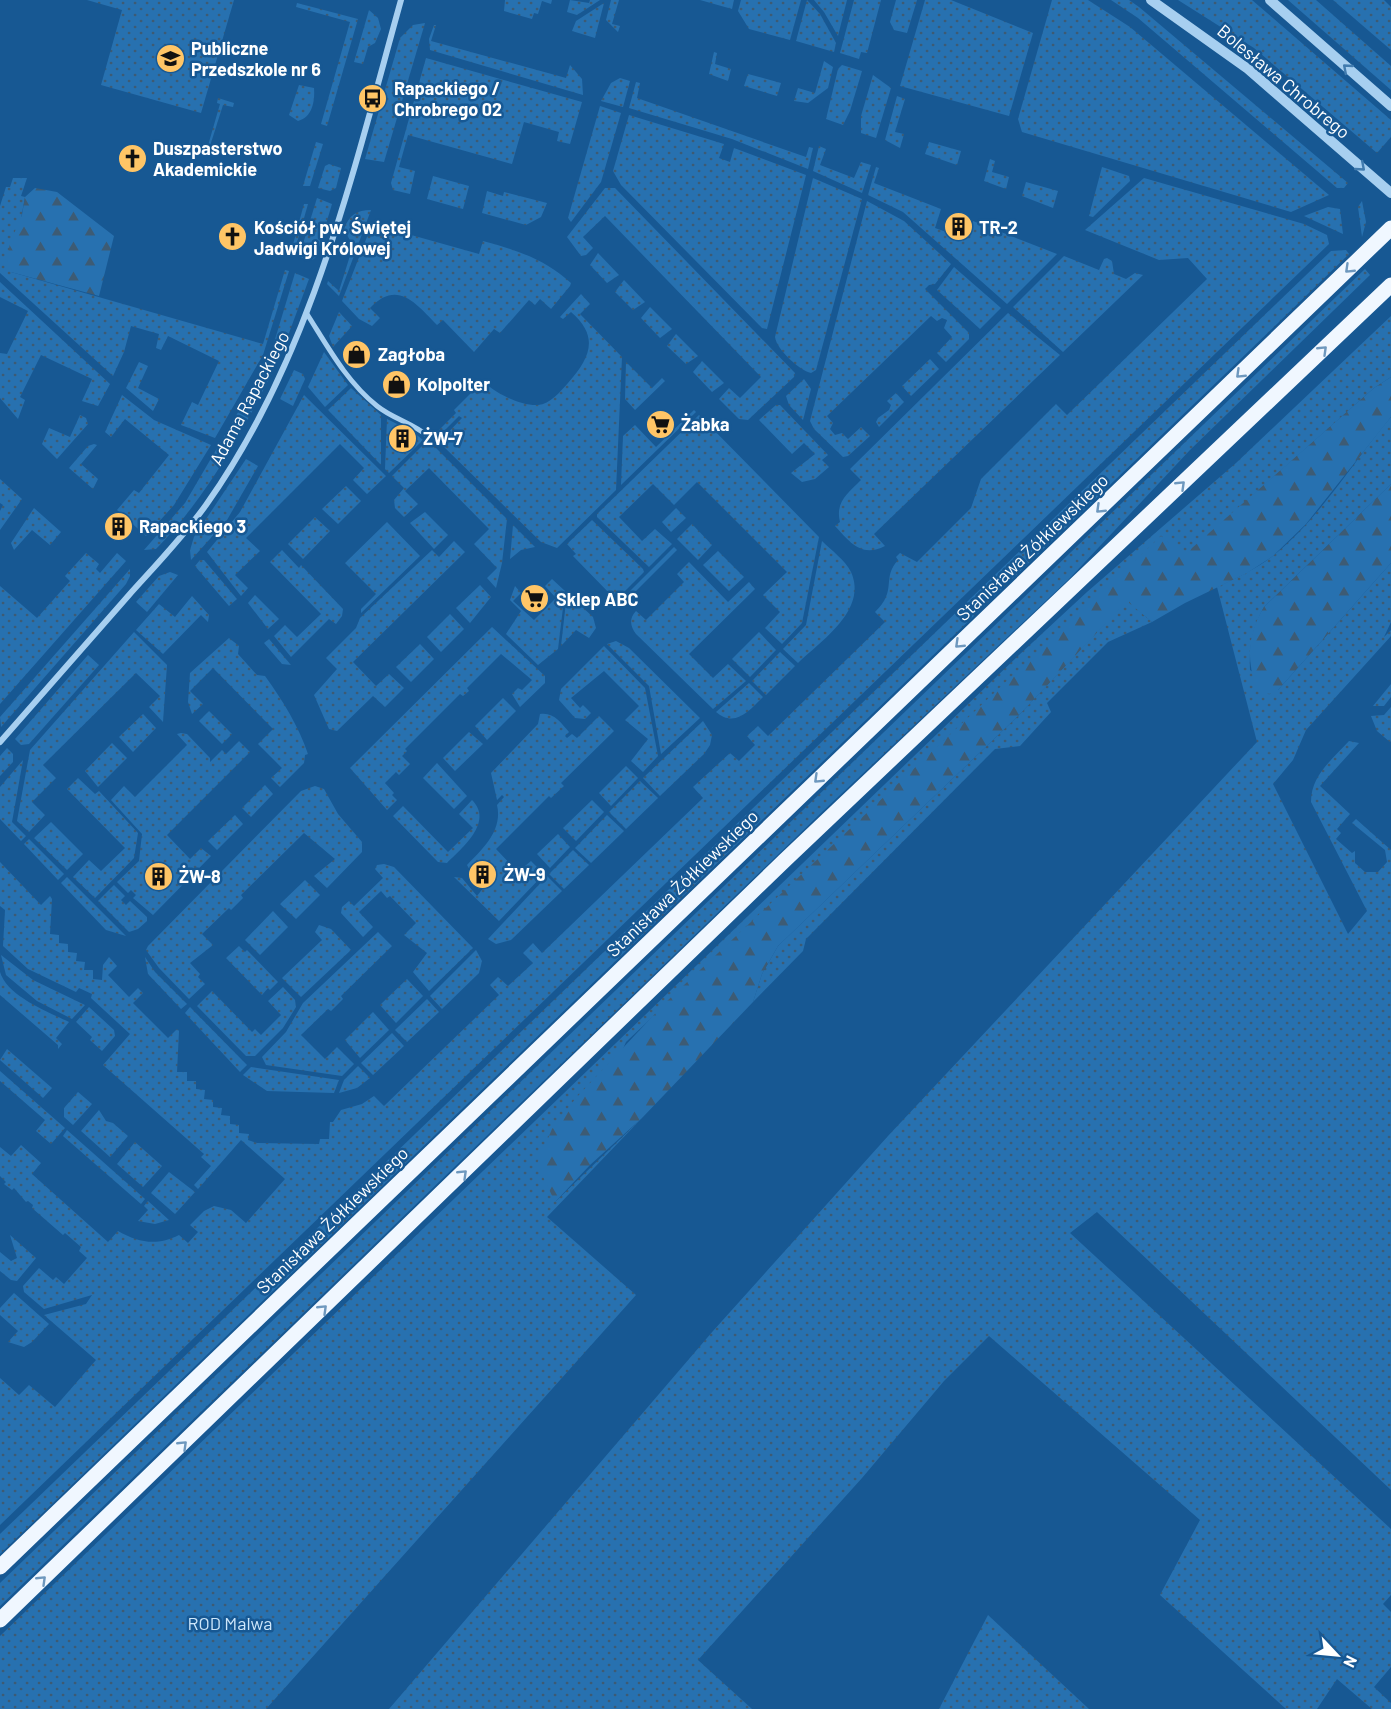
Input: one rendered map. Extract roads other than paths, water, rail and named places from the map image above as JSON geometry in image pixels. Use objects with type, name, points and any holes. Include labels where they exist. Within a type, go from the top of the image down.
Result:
[{"type":"main road","name":"Stanisława Żółkiewskiego","points":[[0,1567],[1391,228]]},
{"type":"main road","points":[[0,1620],[784,861],[1391,285]]},
{"type":"street","name":"Adama Rapackiego","points":[[0,742],[206,506],[263,412],[307,314],[322,270],[401,0]]},
{"type":"street","name":"Bolesława Chrobrego","points":[[1151,0],[1248,69],[1391,193]]},
{"type":"street","points":[[1270,0],[1391,106]]},
{"type":"street","points":[[307,314],[339,367],[363,393],[385,412],[417,428],[429,437]]},
{"type":"place","name":"Publiczne Przedszkole nr 6","points":[[170,58]]},
{"type":"place","name":"Rapackiego / Chrobrego 02","points":[[373,98]]},
{"type":"place","name":"Duszpasterstwo Akademickie","points":[[132,158]]},
{"type":"place","name":"TR-2","points":[[958,227]]},
{"type":"place","name":"Kościół pw. Świętej Jadwigi Królowej","points":[[233,237]]},
{"type":"place","name":"Zagłoba","points":[[357,354]]},
{"type":"place","name":"Kolpolter","points":[[396,384]]},
{"type":"place","name":"Żabka","points":[[660,424]]},
{"type":"place","name":"ŻW-7","points":[[402,438]]},
{"type":"place","name":"Rapackiego 3","points":[[118,526]]},
{"type":"place","name":"Sklep ABC","points":[[535,599]]},
{"type":"place","name":"ŻW-9","points":[[483,874]]},
{"type":"place","name":"ŻW-8","points":[[158,876]]},
{"type":"park label","name":"ROD Malwa","points":[[230,1623]]}]
